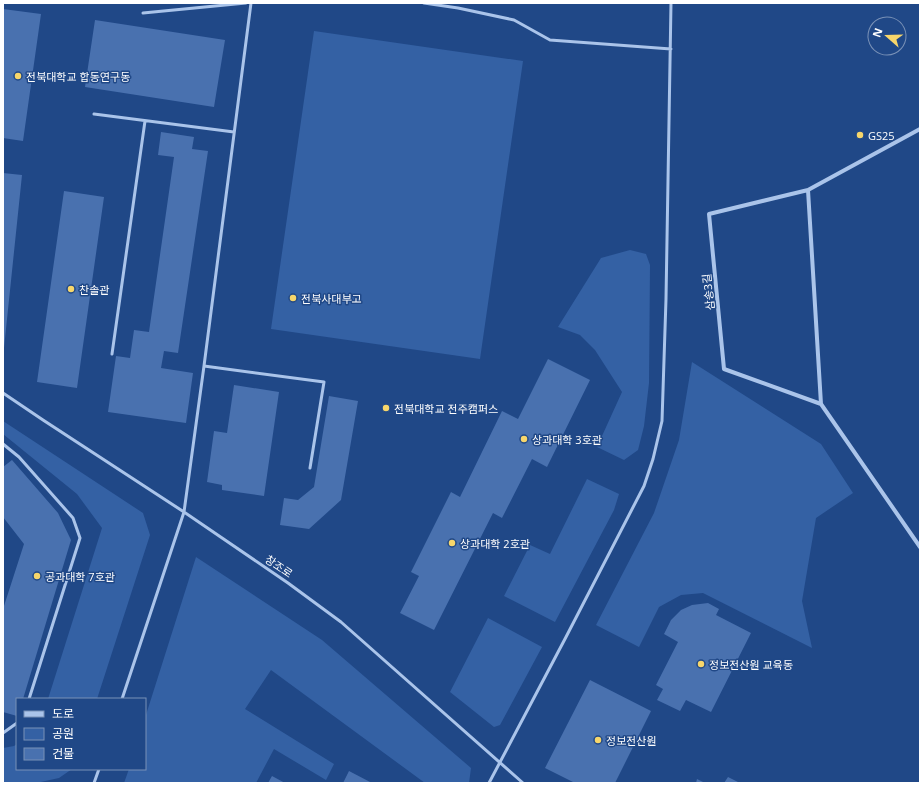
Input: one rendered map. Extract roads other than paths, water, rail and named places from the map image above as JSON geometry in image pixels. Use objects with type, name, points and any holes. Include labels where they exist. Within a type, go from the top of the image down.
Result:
[{"type":"street","name":"삼송3길","points":[[821,404],[724,369],[708,214],[808,190],[920,128]]},
{"type":"street","points":[[808,190],[821,404],[920,547]]},
{"type":"lane","points":[[143,13],[246,3]]},
{"type":"lane","points":[[122,698],[184,512],[251,3]]},
{"type":"lane","points":[[424,3],[458,8],[514,20],[550,40],[671,49]]},
{"type":"lane","points":[[489,783],[644,486],[653,459],[662,421],[666,292],[671,3]]},
{"type":"lane","points":[[94,114],[234,132]]},
{"type":"lane","points":[[112,354],[145,121]]},
{"type":"lane","points":[[204,366],[324,382],[310,468]]},
{"type":"lane","name":"창조로","points":[[3,393],[184,512],[288,583],[341,622],[523,783]]},
{"type":"lane","points":[[3,444],[19,457],[73,518],[80,538],[29,698]]},
{"type":"lane","points":[[3,733],[16,724]]},
{"type":"lane","points":[[94,783],[99,770]]},
{"type":"place","name":"전북대학교 합동연구동","points":[[18,76]]},
{"type":"place","name":"GS25","points":[[860,135]]},
{"type":"place","name":"찬솔관","points":[[71,289]]},
{"type":"place","name":"전북사대부고","points":[[293,298]]},
{"type":"place","name":"전북대학교 전주캠퍼스","points":[[386,408]]},
{"type":"place","name":"상과대학 3호관","points":[[524,439]]},
{"type":"place","name":"상과대학 2호관","points":[[452,543]]},
{"type":"place","name":"공과대학 7호관","points":[[37,576]]},
{"type":"place","name":"정보전산원 교육동","points":[[701,664]]},
{"type":"place","name":"정보전산원","points":[[598,740]]}]
